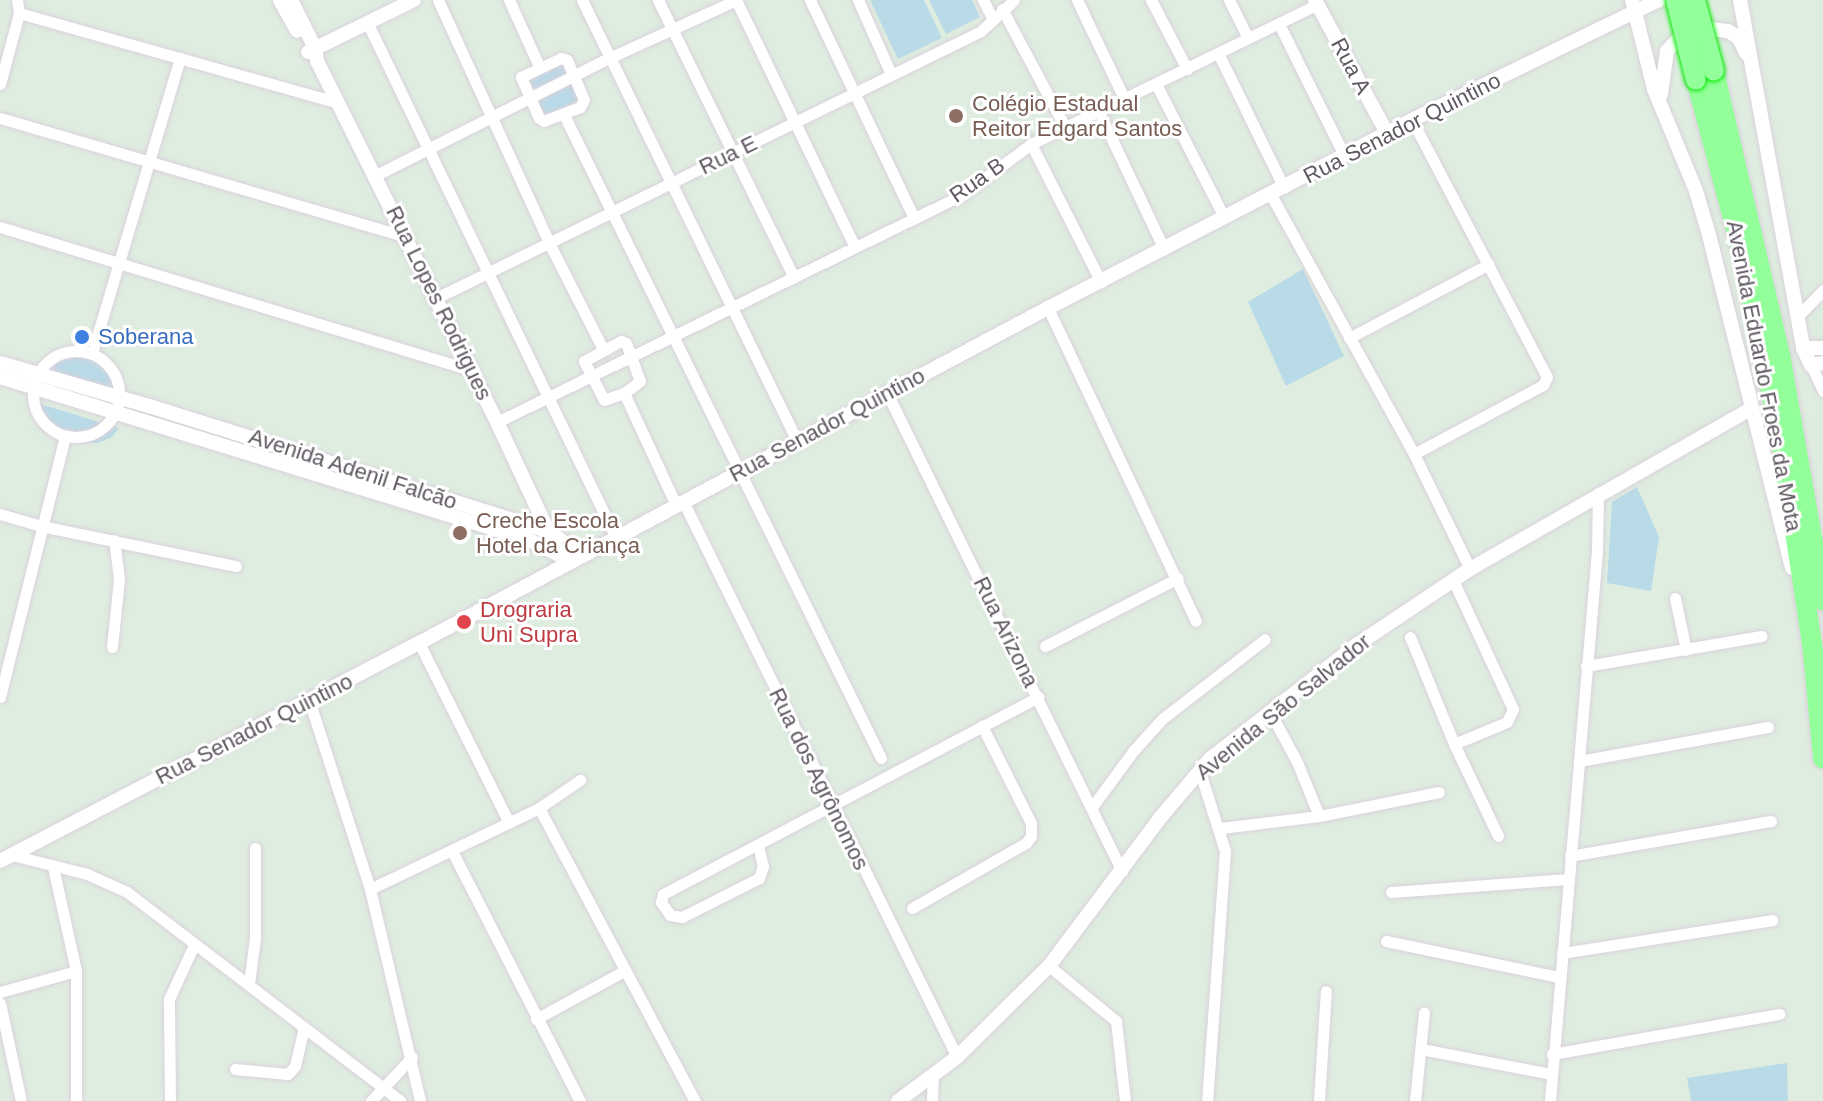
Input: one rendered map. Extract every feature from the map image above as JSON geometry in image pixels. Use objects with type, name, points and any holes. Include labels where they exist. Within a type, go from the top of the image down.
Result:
[{"type":"highway","name":"Avenida Eduardo Froes da Mota","points":[[1676,0],[1705,76],[1781,360],[1823,600]]},
{"type":"highway","name":"Avenida Eduardo Froes da Mota","points":[[1695,0],[1705,76],[1771,393],[1812,643],[1823,758]]},
{"type":"street","points":[[0,84],[19,13],[17,0]]},
{"type":"street","name":"Rua Lopes Rodrigues","points":[[280,0],[313,53],[376,175],[548,531],[550,550]]},
{"type":"street","name":"Rua Lopes Rodrigues","points":[[291,0],[313,53]]},
{"type":"street","points":[[313,53],[414,0]]},
{"type":"street","points":[[438,0],[549,243],[603,349]]},
{"type":"street","points":[[509,0],[539,66]]},
{"type":"street","points":[[582,0],[797,441]]},
{"type":"street","points":[[658,0],[794,277]]},
{"type":"street","points":[[376,175],[609,58],[736,0],[855,247]]},
{"type":"street","points":[[810,0],[914,218]]},
{"type":"street","points":[[858,0],[891,74]]},
{"type":"street","points":[[983,0],[993,20]]},
{"type":"street","name":"Rua E","points":[[434,299],[613,214],[981,31],[1014,0]]},
{"type":"street","points":[[1077,0],[1124,98]]},
{"type":"street","points":[[1151,0],[1187,69]]},
{"type":"street","points":[[1229,0],[1248,38]]},
{"type":"street","name":"Rua Senador Quintino","points":[[3,859],[419,643],[575,557],[1048,308],[1634,6],[1659,0]]},
{"type":"street","points":[[1740,0],[1803,348],[1817,364],[1823,391]]},
{"type":"street","name":"Rua B","points":[[589,377],[962,195],[1031,144],[1279,24],[1316,2]]},
{"type":"street","name":"Rua A","points":[[1316,2],[1387,133]]},
{"type":"street","points":[[1634,6],[1660,104],[1696,191],[1812,643]]},
{"type":"street","points":[[1002,9],[1065,127]]},
{"type":"street","points":[[19,13],[339,103]]},
{"type":"street","points":[[367,22],[615,536]]},
{"type":"street","points":[[1279,24],[1344,155]]},
{"type":"street","points":[[1660,104],[1667,51],[1679,38],[1695,32],[1709,29],[1736,35],[1756,75]]},
{"type":"street","points":[[1218,53],[1277,192],[1349,338],[1414,454],[1470,569]]},
{"type":"street","points":[[92,353],[180,58]]},
{"type":"street","points":[[564,58],[584,100],[564,115],[544,121],[529,100],[521,77],[539,66],[564,58]]},
{"type":"street","points":[[1156,84],[1224,217]]},
{"type":"street","points":[[1099,112],[1164,249]]},
{"type":"street","points":[[564,115],[670,337],[881,758]]},
{"type":"street","points":[[0,118],[406,237]]},
{"type":"street","points":[[1412,120],[1546,372],[1543,385],[1414,454]]},
{"type":"street","points":[[1031,144],[1101,282]]},
{"type":"street","points":[[0,227],[470,370]]},
{"type":"street","points":[[1349,338],[1489,264]]},
{"type":"street","points":[[1799,315],[1823,290]]},
{"type":"street","points":[[1048,308],[1196,621]]},
{"type":"street","points":[[624,341],[634,355],[640,381],[625,396],[607,401],[601,399],[584,361],[603,349],[624,341]]},
{"type":"street","points":[[1803,348],[1823,348]]},
{"type":"street","points":[[67,351],[92,353],[113,370],[119,397],[115,413],[94,433],[65,436],[51,429],[40,418],[34,403],[35,381],[55,356],[67,351]]},
{"type":"street","name":"Avenida Adenil Falcão","points":[[0,363],[35,381],[115,413],[217,434]]},
{"type":"street","name":"Avenida Adenil Falcão","points":[[0,377],[119,397],[217,434],[418,497],[510,519],[548,531],[575,557]]},
{"type":"street","points":[[497,422],[589,377]]},
{"type":"street","name":"Rua Arizona","points":[[887,393],[1122,871]]},
{"type":"street","name":"Rua dos Agrônomos","points":[[625,396],[957,1057]]},
{"type":"street","name":"Avenida São Salvador","points":[[898,1101],[957,1057],[1049,966],[1199,769],[1355,646],[1453,580],[1598,493],[1750,409]]},
{"type":"street","points":[[0,697],[65,436]]},
{"type":"street","points":[[510,450],[525,507],[510,519]]},
{"type":"street","points":[[1550,1101],[1597,550],[1598,493]]},
{"type":"street","name":"Avenida Adenil Falcão","points":[[418,497],[575,557]]},
{"type":"street","points":[[0,514],[41,526],[236,566]]},
{"type":"street","points":[[112,647],[119,579],[114,540]]},
{"type":"street","points":[[1045,646],[1178,578]]},
{"type":"street","points":[[1453,580],[1513,709],[1507,722],[1454,744]]},
{"type":"street","points":[[1675,598],[1686,650]]},
{"type":"street","points":[[0,636],[13,640]]},
{"type":"street","points":[[1586,666],[1761,636]]},
{"type":"street","points":[[1410,637],[1454,744],[1498,836]]},
{"type":"street","points":[[1092,807],[1134,750],[1162,719],[1265,639]]},
{"type":"street","points":[[419,643],[509,823]]},
{"type":"street","points":[[758,845],[763,866],[759,878],[678,918],[670,915],[661,902],[663,894],[1038,697]]},
{"type":"street","points":[[309,700],[370,889],[420,1101]]},
{"type":"street","points":[[1270,712],[1297,762],[1319,816]]},
{"type":"street","points":[[912,908],[1026,843],[1031,836],[1031,823],[982,726]]},
{"type":"street","points":[[1579,761],[1768,727]]},
{"type":"street","points":[[1199,769],[1221,828],[1225,869],[1207,1101]]},
{"type":"street","points":[[370,889],[539,808],[580,780]]},
{"type":"street","points":[[1221,828],[1319,816],[1439,792]]},
{"type":"street","points":[[539,808],[695,1101]]},
{"type":"street","points":[[1570,856],[1771,821]]},
{"type":"street","points":[[249,984],[255,938],[255,848]]},
{"type":"street","points":[[452,851],[580,1101]]},
{"type":"street","points":[[3,859],[87,874],[127,892],[400,1101]]},
{"type":"street","points":[[53,867],[76,971],[76,1101]]},
{"type":"street","points":[[1391,892],[1568,879]]},
{"type":"street","points":[[1562,953],[1772,920]]},
{"type":"street","points":[[1386,941],[1559,977]]},
{"type":"street","points":[[170,1101],[169,999],[194,945]]},
{"type":"street","points":[[1049,966],[1116,1021],[1125,1101]]},
{"type":"street","points":[[536,1019],[626,970]]},
{"type":"street","points":[[0,992],[76,971]]},
{"type":"street","points":[[1319,1101],[1326,991]]},
{"type":"street","points":[[0,1003],[21,1101]]},
{"type":"street","points":[[1415,1101],[1424,1012]]},
{"type":"street","points":[[1552,1054],[1780,1014]]},
{"type":"street","points":[[235,1069],[288,1074],[295,1066],[304,1028]]},
{"type":"street","points":[[1421,1049],[1551,1074]]},
{"type":"street","points":[[371,1101],[412,1057]]},
{"type":"street","points":[[932,1101],[933,1076]]},
{"type":"shaded area","points":[[870,0],[924,0],[942,38],[898,59]]},
{"type":"shaded area","points":[[929,0],[972,0],[980,17],[946,34]]},
{"type":"shaded area","points":[[564,62],[581,101],[545,117],[528,81]]},
{"type":"shaded area","points":[[1303,269],[1344,356],[1286,386],[1248,302]]},
{"type":"shaded area","points":[[72,356],[92,360],[108,369],[128,395],[44,370]]},
{"type":"shaded area","points":[[37,403],[119,428],[112,437],[98,443],[66,442],[50,427]]},
{"type":"shaded area","points":[[1637,487],[1659,537],[1651,591],[1607,583],[1612,502]]},
{"type":"shaded area","points":[[1787,1063],[1788,1101],[1691,1101],[1687,1078]]},
{"type":"place","name":"Colégio Estadual Reitor Edgard Santos","points":[[956,116]]},
{"type":"place","name":"Soberana","points":[[82,337]]},
{"type":"place","name":"Creche Escola Hotel da Criança","points":[[460,533]]},
{"type":"place","name":"Drograria Uni Supra","points":[[464,622]]}]
